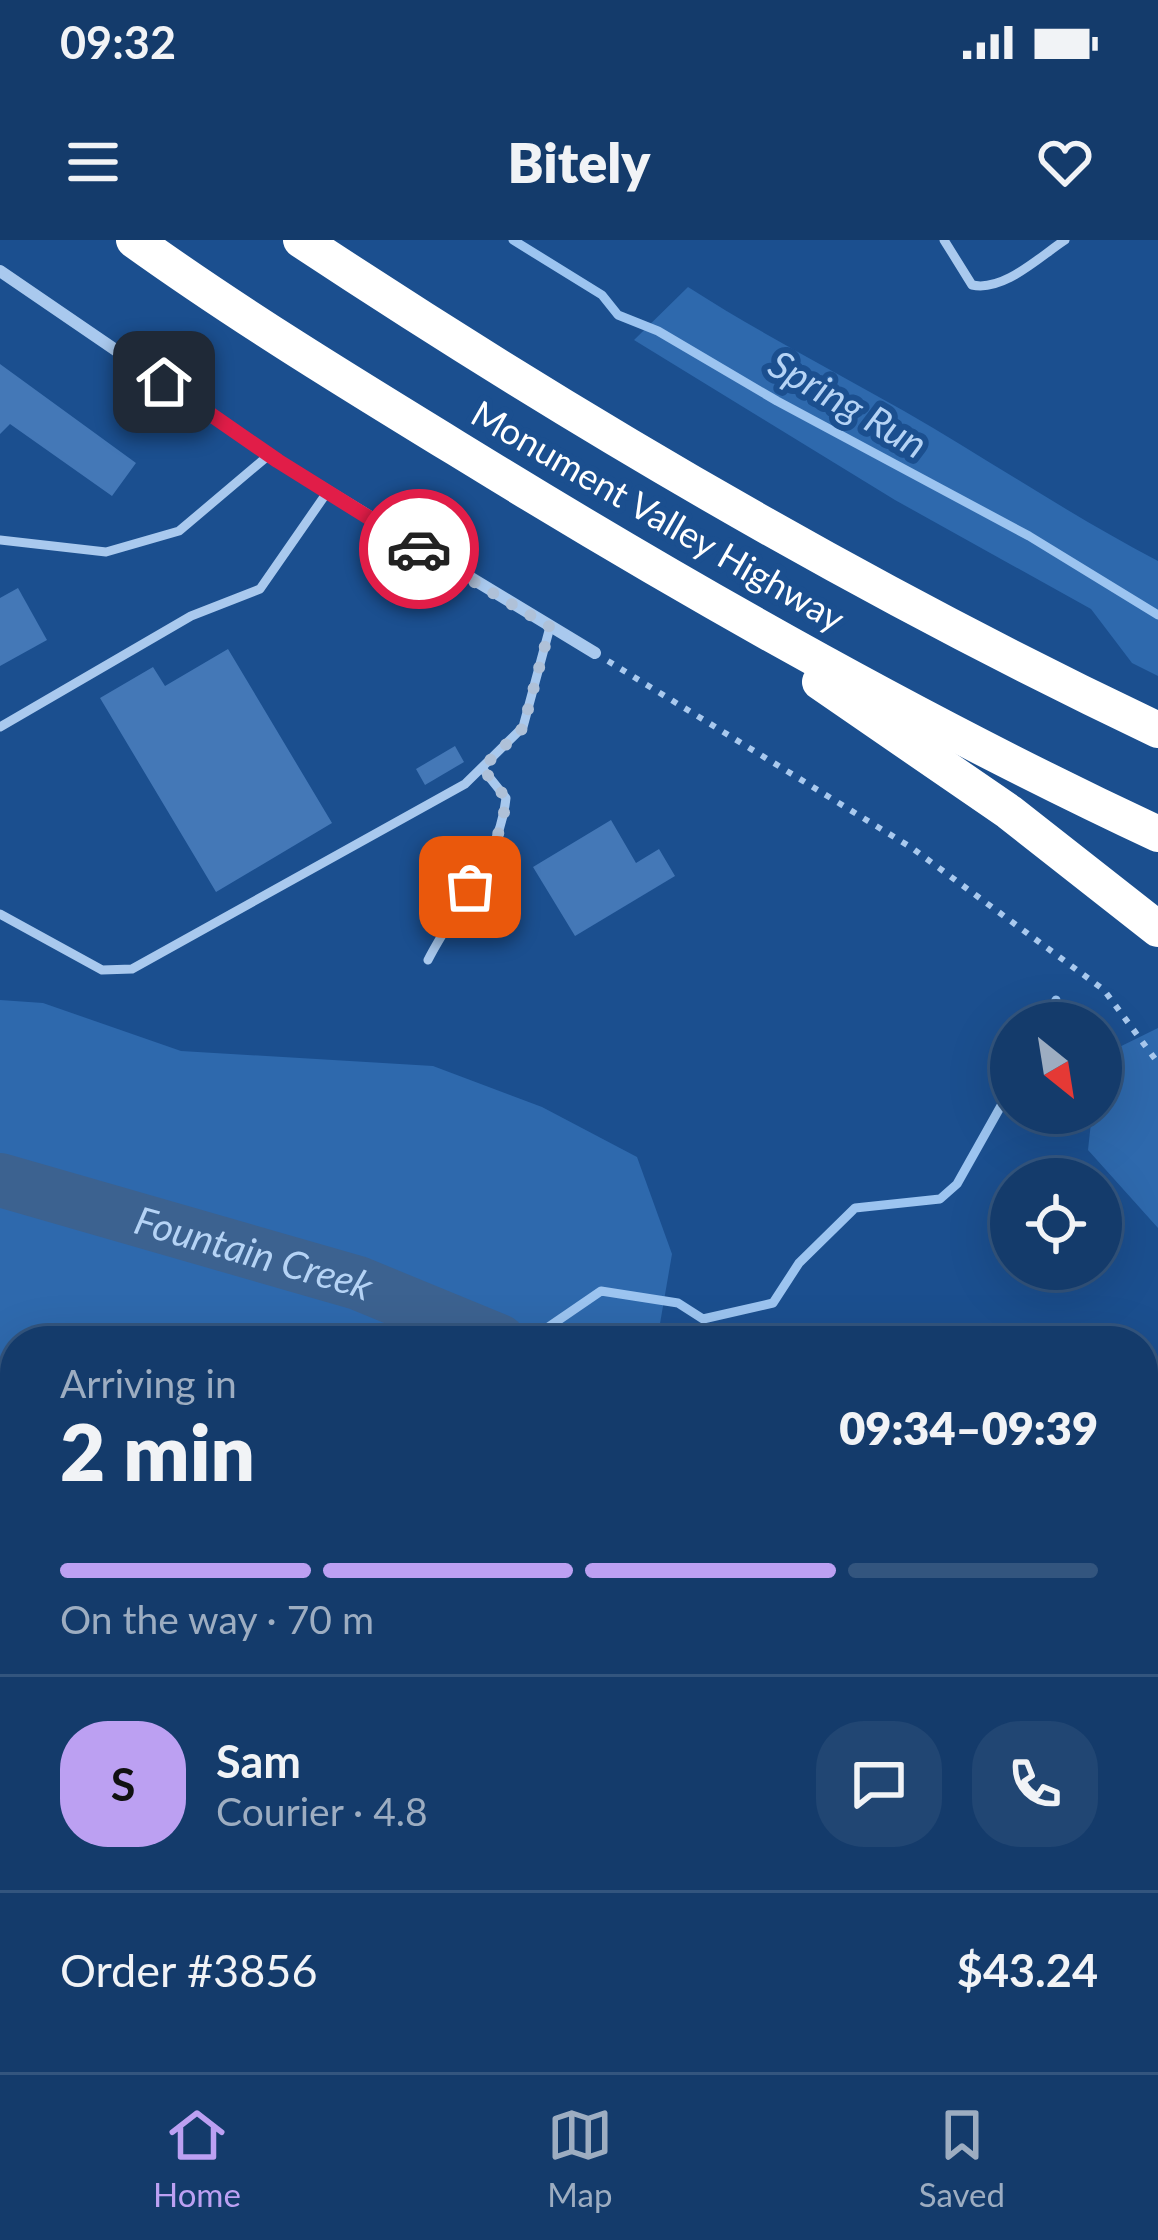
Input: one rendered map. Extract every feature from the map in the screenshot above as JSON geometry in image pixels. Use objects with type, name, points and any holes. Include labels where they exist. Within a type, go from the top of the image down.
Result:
[{"type":"highway","name":"Monument Valley Highway","points":[[134,240],[412,421],[674,580],[872,688],[1158,834]]},
{"type":"highway","name":"Monument Valley Highway","points":[[301,240],[554,401],[778,533],[1158,730]]},
{"type":"highway","points":[[674,580],[1009,812],[1158,929]]},
{"type":"street","points":[[0,271],[269,455],[595,653]]},
{"type":"lane","points":[[944,240],[978,288],[999,284],[1065,240]]},
{"type":"lane","points":[[0,540],[106,552],[179,531],[269,455]]},
{"type":"lane","points":[[0,727],[191,616],[260,589],[328,491]]},
{"type":"lane","points":[[0,914],[101,970],[131,969],[465,784],[523,728],[550,627]]},
{"type":"lane","points":[[428,960],[493,851],[504,820],[506,798],[482,768]]},
{"type":"path","points":[[595,653],[912,848],[1104,990],[1158,1063]]},
{"type":"shaded area","points":[[688,287],[1158,561],[1158,676],[1132,663],[1091,609],[895,500],[634,340]]},
{"type":"shaded area","points":[[0,1000],[43,1003],[181,1051],[433,1066],[542,1107],[637,1157],[672,1254],[660,1326],[0,1326]]},
{"type":"shaded area","points":[[1158,1028],[1158,1228],[1122,1188],[1122,1158],[1095,1158],[1088,1150],[1090,1134],[1122,1134],[1122,1046]]},
{"type":"building","points":[[0,364],[136,463],[112,496],[10,424],[0,434]]},
{"type":"building","points":[[18,588],[47,640],[0,666],[0,598]]},
{"type":"building","points":[[228,649],[332,823],[216,892],[100,698],[153,667],[165,686]]},
{"type":"building","points":[[455,746],[464,762],[425,785],[416,769]]},
{"type":"building","points":[[611,820],[636,863],[659,849],[675,876],[575,936],[533,867]]},
{"type":"waterway","name":"Spring Run","points":[[513,240],[602,295],[618,315],[658,331],[777,401],[1029,536],[1158,615]]},
{"type":"waterway","name":"Spring Run","points":[[550,1326],[601,1291],[678,1303],[703,1319],[773,1303],[799,1263],[855,1208],[940,1199],[957,1184],[990,1125]]},
{"type":"waterway","name":"Fountain Creek","points":[[0,1180],[358,1283],[463,1326]]},
{"type":"way so far","points":[[419,549],[550,627],[523,728],[482,768],[506,798],[504,820],[493,851],[470,887]]},
{"type":"route","points":[[164,382],[278,461],[419,549]]}]
